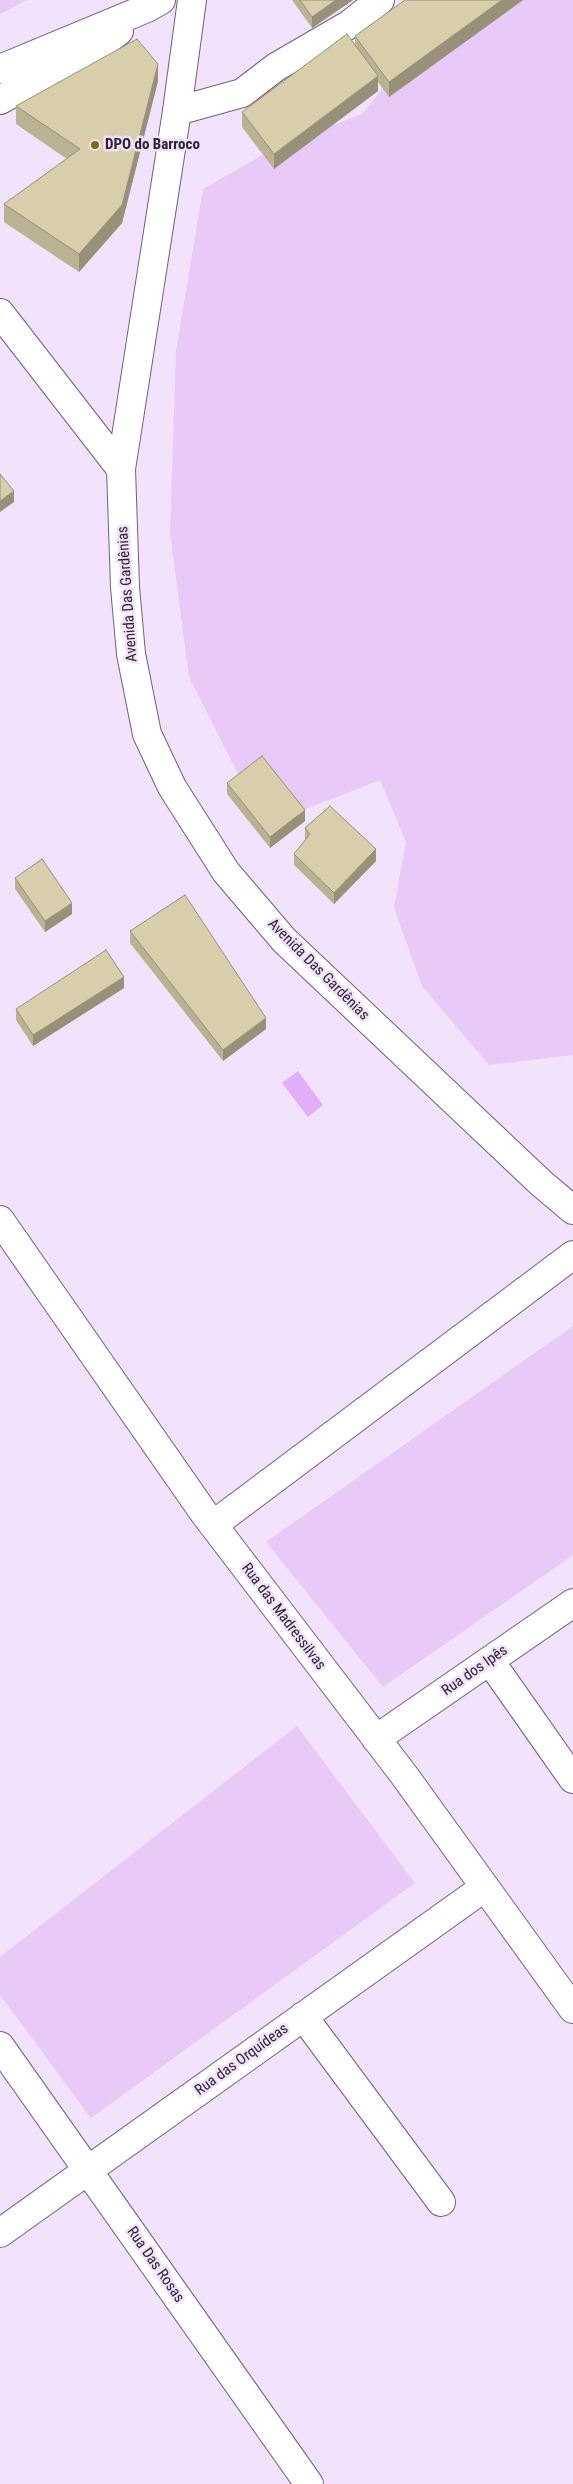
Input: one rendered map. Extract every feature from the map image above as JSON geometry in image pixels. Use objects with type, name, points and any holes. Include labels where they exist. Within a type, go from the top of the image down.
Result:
[{"type":"street","name":"Avenida Das Gardênias","points":[[192,0],[177,111],[121,469],[125,587],[131,654],[147,734],[172,787],[226,872],[284,940],[534,1177],[573,1210]]},
{"type":"street","points":[[177,111],[242,93],[276,67],[350,24],[380,0]]},
{"type":"street","points":[[0,69],[154,4]]},
{"type":"street","points":[[0,100],[102,44],[154,4]]},
{"type":"street","points":[[0,313],[121,469]]},
{"type":"street","name":"Rua das Madressilvas","points":[[0,1220],[213,1525],[376,1739],[573,2009]]},
{"type":"street","points":[[213,1525],[573,1255]]},
{"type":"street","name":"Rua dos Ipês","points":[[376,1739],[573,1603]]},
{"type":"street","points":[[490,1661],[573,1778]]},
{"type":"street","name":"Rua das Orquídeas","points":[[0,2233],[485,1887]]},
{"type":"street","points":[[303,2016],[442,2202]]},
{"type":"street","name":"Rua Das Rosas","points":[[0,2046],[309,2484]]},
{"type":"shaded area","points":[[0,0],[27,0],[0,14]]},
{"type":"shaded area","points":[[498,0],[573,0],[573,1055],[489,1065],[422,986],[394,908],[406,842],[380,780],[264,825],[189,677],[170,533],[176,351],[203,189],[275,148],[362,114],[397,71]]},
{"type":"shaded area","points":[[298,1071],[323,1105],[308,1117],[282,1083]]},
{"type":"shaded area","points":[[573,1326],[573,1555],[383,1687],[266,1542]]},
{"type":"shaded area","points":[[297,1726],[415,1883],[91,2118],[0,1995],[0,1957]]},
{"type":"building","points":[[300,0],[336,0],[312,17]]},
{"type":"building","points":[[405,0],[502,0],[389,82],[355,36]]},
{"type":"building","points":[[347,34],[378,76],[274,154],[242,112]]},
{"type":"building","name":"DPO do Barroco","points":[[137,39],[158,64],[122,205],[79,254],[4,204],[80,149],[16,106]]},
{"type":"building","points":[[0,474],[14,491],[0,501]]},
{"type":"building","points":[[262,756],[305,810],[270,837],[227,783]]},
{"type":"building","points":[[330,806],[376,849],[334,893],[294,854],[310,834],[305,828]]},
{"type":"building","points":[[42,859],[72,903],[45,921],[15,878]]},
{"type":"building","points":[[185,895],[266,1018],[223,1050],[130,931]]},
{"type":"building","points":[[106,950],[124,977],[33,1035],[16,1009]]},
{"type":"place","name":"DPO do Barroco","points":[[95,145]]}]
